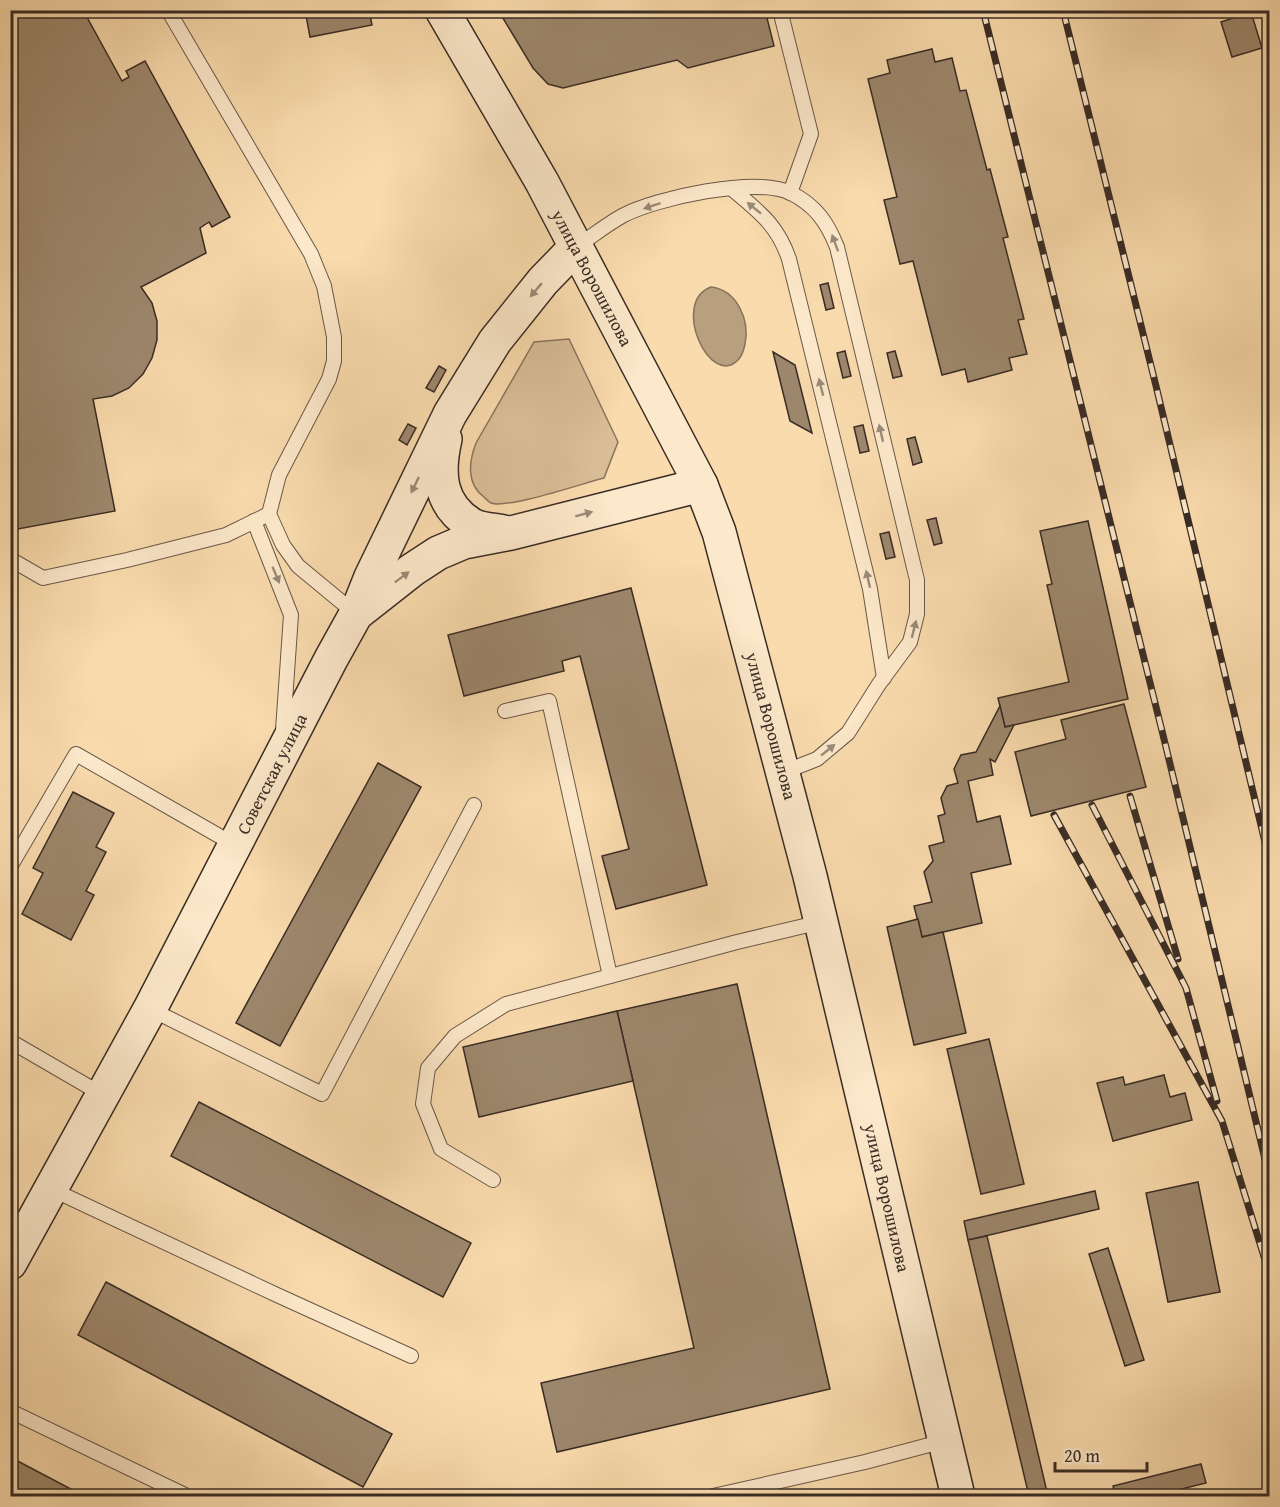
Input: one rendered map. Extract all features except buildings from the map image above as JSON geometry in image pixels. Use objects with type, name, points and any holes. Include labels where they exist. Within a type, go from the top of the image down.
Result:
[{"type":"street","name":"улица Ворошилова","points":[[442,10],[542,182],[701,485],[719,532],[784,772],[958,1497]]},
{"type":"street","points":[[356,614],[371,577],[450,414],[495,341],[543,281],[576,247]]},
{"type":"street","points":[[450,414],[440,461],[442,489],[455,510],[474,526],[511,533]]},
{"type":"street","name":"Советская улица","points":[[10,1263],[150,1009],[356,614],[412,570],[438,553],[464,542],[511,533],[701,485]]},
{"type":"lane","points":[[168,10],[311,254],[324,286],[334,337],[334,361],[328,379],[279,475],[269,514],[283,545],[297,566],[356,614]]},
{"type":"lane","points":[[780,10],[811,134],[790,193]]},
{"type":"lane","points":[[576,247],[622,216],[693,194],[732,189],[767,187],[790,193],[818,212],[829,225],[837,247],[917,580],[917,614],[910,642],[848,733],[817,759],[784,772]]},
{"type":"lane","points":[[732,189],[766,218],[783,242],[789,259],[866,570],[884,678]]},
{"type":"lane","points":[[10,559],[43,578],[226,535],[269,514]]},
{"type":"lane","points":[[254,521],[291,615],[280,757]]},
{"type":"lane","points":[[505,711],[549,701],[610,976]]},
{"type":"lane","points":[[10,867],[76,754],[235,845]]},
{"type":"lane","points":[[150,1009],[322,1094],[474,805]]},
{"type":"lane","points":[[493,1180],[441,1149],[423,1104],[428,1068],[455,1036],[506,1004],[737,942],[821,922]]},
{"type":"lane","points":[[10,1041],[103,1095]]},
{"type":"lane","points":[[51,1189],[411,1356]]},
{"type":"lane","points":[[10,1411],[187,1497]]},
{"type":"lane","points":[[713,1497],[944,1441]]},
{"type":"shaded area","points":[[711,287],[720,289],[735,300],[745,325],[746,335],[742,354],[738,360],[727,366],[716,363],[706,354],[694,324],[694,309],[699,296]]},
{"type":"shaded area","points":[[569,339],[618,442],[604,478],[529,499],[500,504],[490,503],[478,492],[472,479],[471,465],[476,443],[534,342]]},
{"type":"railway","points":[[983,10],[1165,743],[1270,1180]]},
{"type":"railway","points":[[1063,10],[1270,863]]},
{"type":"railway","points":[[1130,796],[1178,959]]},
{"type":"railway","points":[[1092,805],[1186,988],[1217,1101]]},
{"type":"railway","points":[[1054,815],[1222,1121],[1270,1276]]}]
